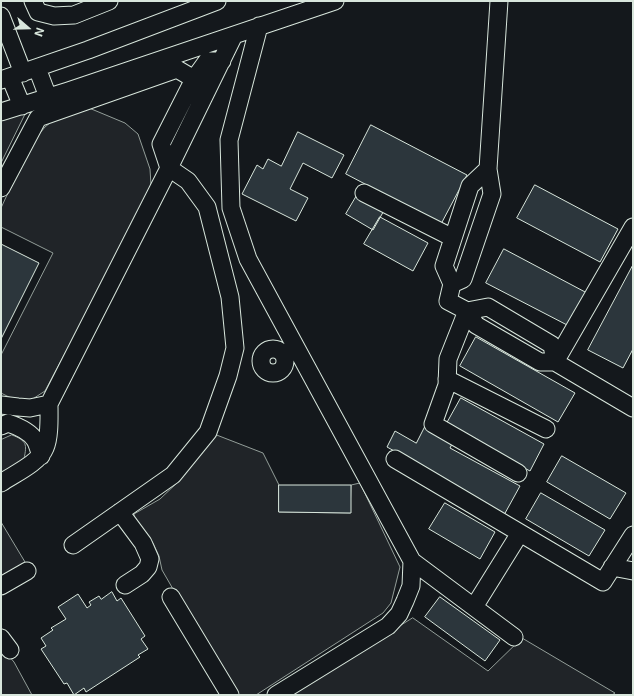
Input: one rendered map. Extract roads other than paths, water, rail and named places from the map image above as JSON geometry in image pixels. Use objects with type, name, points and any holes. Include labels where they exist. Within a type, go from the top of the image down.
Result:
[{"type":"street","points":[[33,1],[38,12],[54,16],[74,15],[109,1]]},
{"type":"street","points":[[18,74],[88,50],[217,1]]},
{"type":"street","points":[[1,112],[335,1]]},
{"type":"street","points":[[452,284],[463,279],[492,194],[488,169],[499,1]]},
{"type":"street","points":[[1,16],[18,74],[22,106]]},
{"type":"street","points":[[259,26],[230,140],[231,208],[248,259],[412,561],[514,637]]},
{"type":"street","points":[[1,483],[41,456],[46,447],[49,404],[169,168],[234,35]]},
{"type":"street","points":[[73,545],[173,475],[208,432],[228,376],[235,348],[230,297],[207,207],[188,181],[169,168],[161,144],[194,79],[207,61],[222,61]]},
{"type":"street","points":[[1,188],[38,118],[177,69],[194,79]]},
{"type":"street","points":[[18,74],[48,97]]},
{"type":"street","points":[[488,169],[470,186],[444,266],[452,284],[448,301],[467,311],[488,307],[552,345],[555,362],[633,408]]},
{"type":"street","points":[[364,193],[453,238]]},
{"type":"street","points":[[555,362],[633,227]]},
{"type":"street","points":[[274,308],[275,349]]},
{"type":"street","points":[[467,311],[448,359],[447,385],[433,424],[518,473]]},
{"type":"street","points":[[447,379],[546,429]]},
{"type":"street","points":[[1,405],[30,408],[49,404]]},
{"type":"street","points":[[1,426],[8,423],[18,426],[35,440],[41,456]]},
{"type":"street","points":[[395,459],[603,582],[633,535]]},
{"type":"street","points":[[120,512],[143,543],[150,559],[148,567],[142,574],[125,585]]},
{"type":"street","points":[[474,608],[520,534]]},
{"type":"street","points":[[276,695],[388,626],[399,614],[406,601],[411,586],[412,561]]},
{"type":"street","points":[[612,566],[633,571]]},
{"type":"street","points":[[1,586],[27,571]]},
{"type":"street","points":[[171,597],[230,695]]}]
